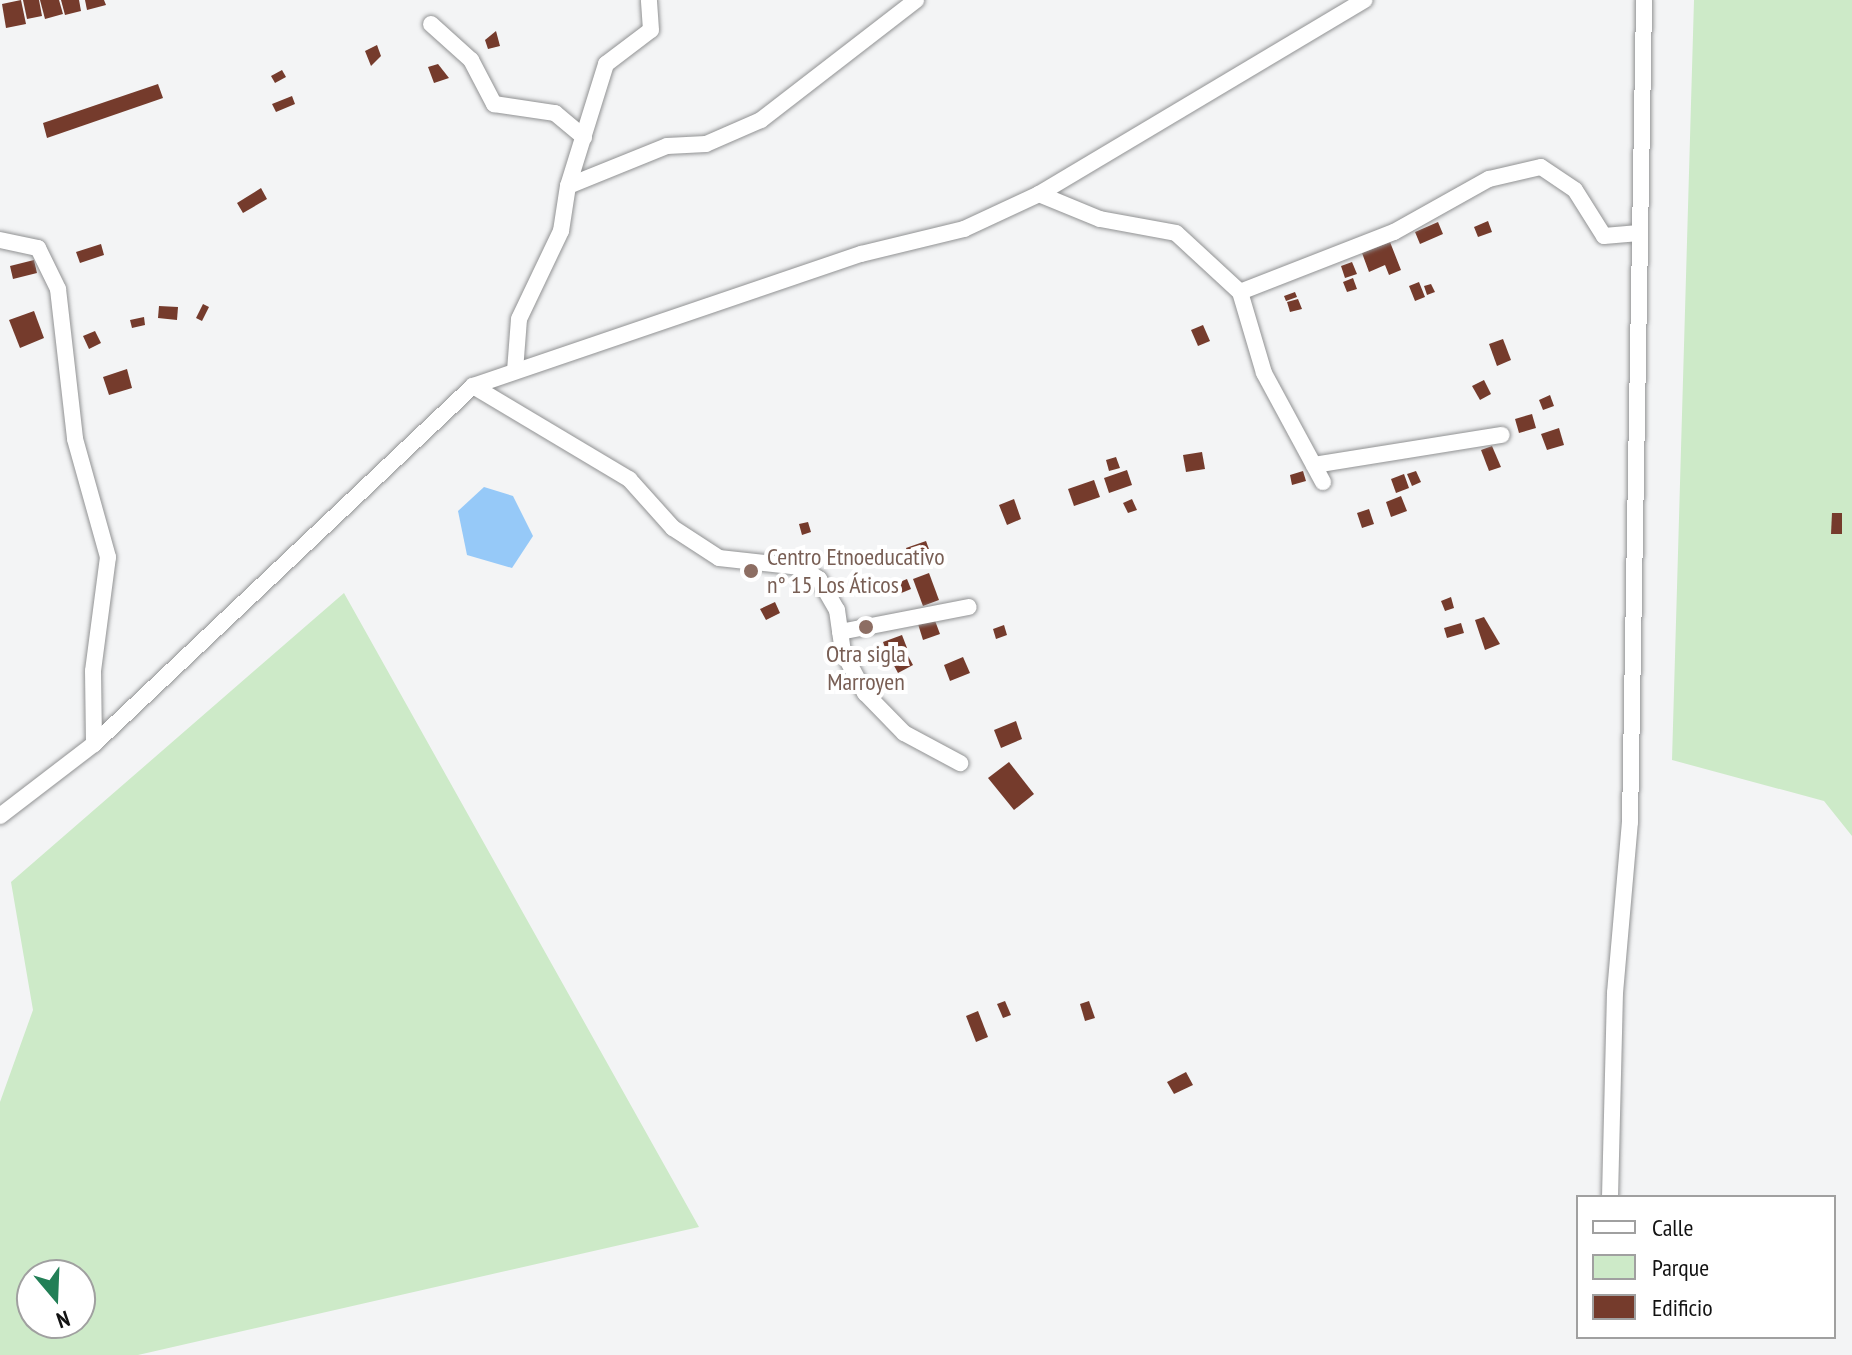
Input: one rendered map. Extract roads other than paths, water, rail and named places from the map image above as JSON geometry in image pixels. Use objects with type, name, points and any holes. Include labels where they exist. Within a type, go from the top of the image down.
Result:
[{"type":"street","points":[[515,371],[519,319],[561,231],[568,186],[606,64],[651,30],[649,0]]},
{"type":"street","points":[[568,186],[667,146],[706,144],[761,120],[916,0]]},
{"type":"street","points":[[0,816],[94,744],[473,386],[861,254],[964,229],[1039,194],[1365,0]]},
{"type":"street","points":[[1610,1195],[1615,993],[1630,822],[1644,0]]},
{"type":"street","points":[[431,24],[471,60],[494,104],[555,113],[584,137]]},
{"type":"street","points":[[1240,292],[1394,232],[1489,179],[1541,167],[1575,190],[1604,236],[1639,233]]},
{"type":"street","points":[[1039,194],[1100,219],[1176,233],[1240,292],[1264,373],[1323,482]]},
{"type":"street","points":[[0,240],[38,248],[58,289],[75,439],[108,557],[93,671],[94,744]]},
{"type":"street","points":[[473,386],[629,479],[673,528],[719,558],[801,567],[819,579],[837,610],[843,652],[865,693],[904,733],[960,763]]},
{"type":"street","points":[[1314,465],[1502,435]]},
{"type":"street","points":[[840,632],[969,607]]},
{"type":"water","points":[[484,487],[513,496],[533,536],[512,568],[467,555],[458,511]]},
{"type":"place","name":"Centro Etnoeducativo n° 15 Los Áticos","points":[[751,571]]},
{"type":"place","name":"Otra sigla Marroyen","points":[[866,627]]}]
